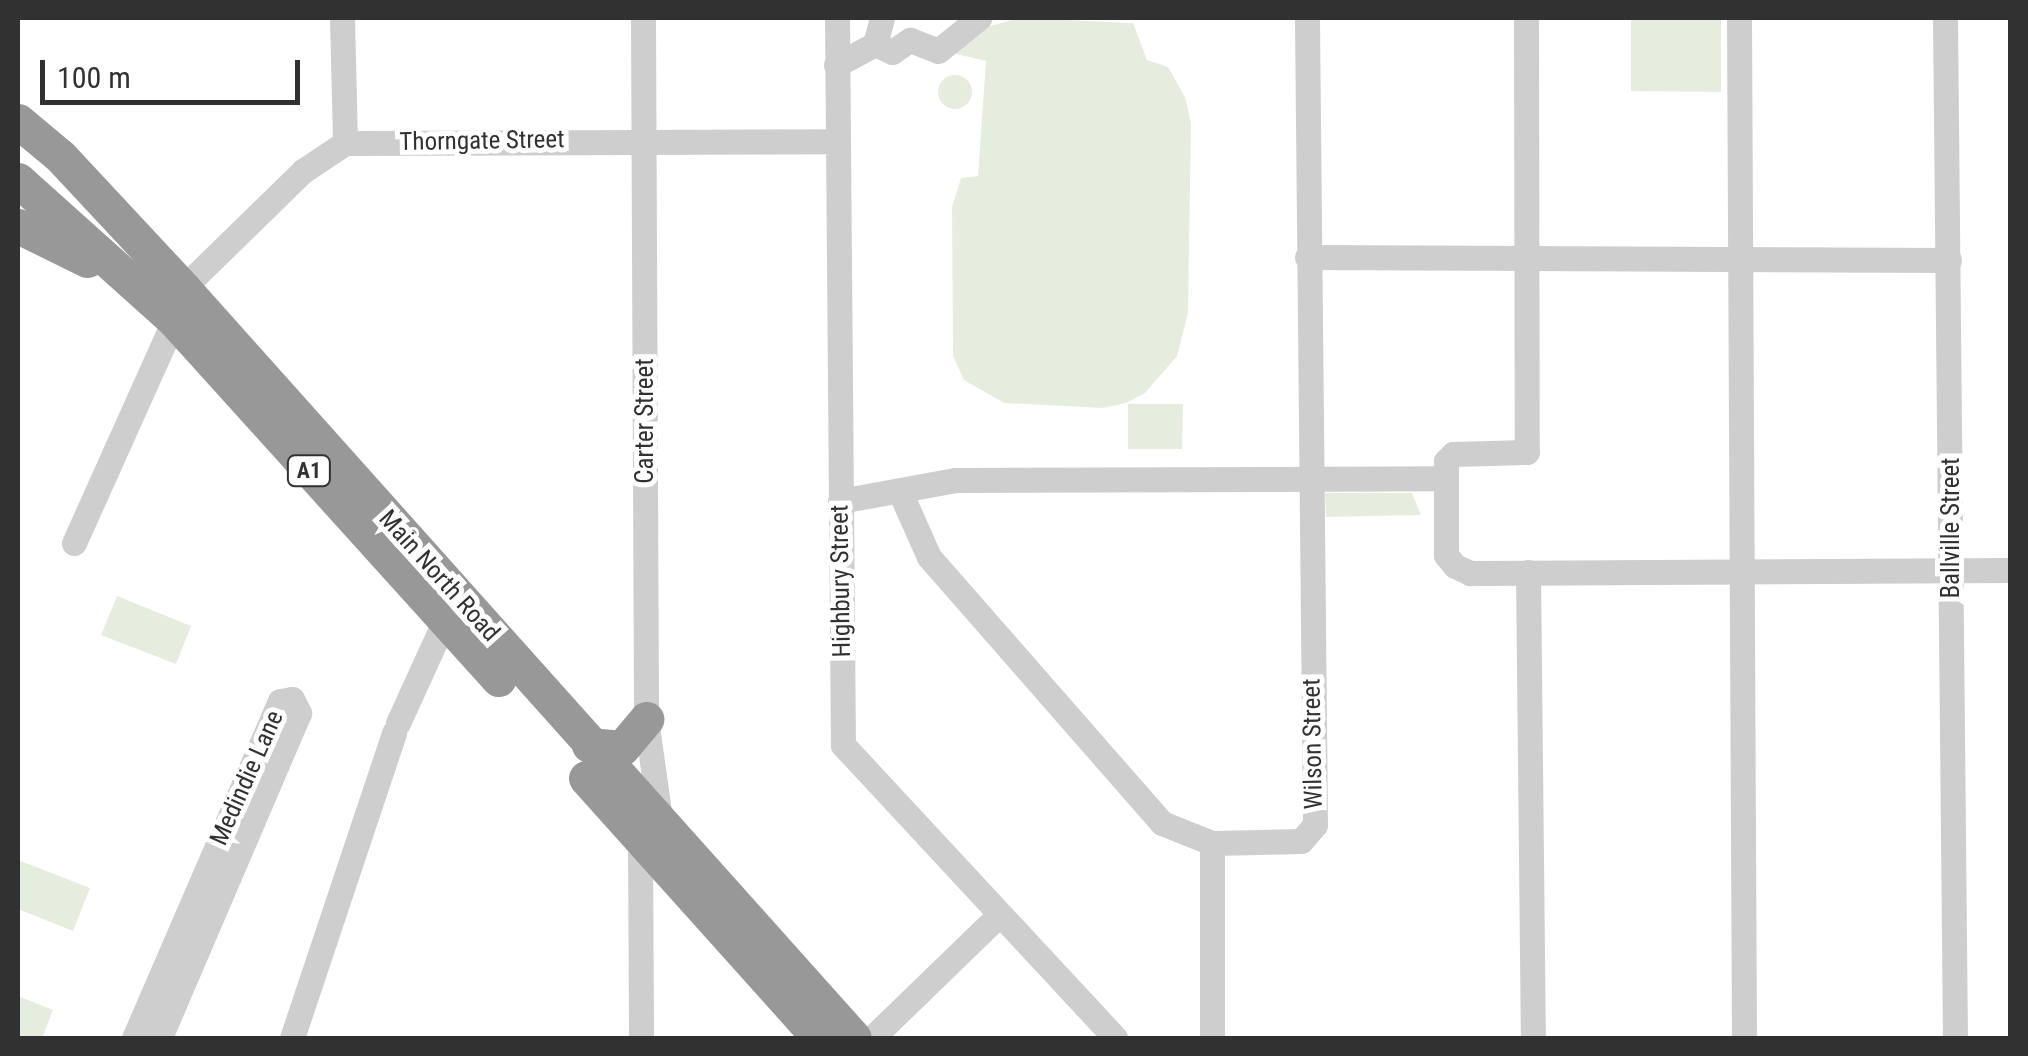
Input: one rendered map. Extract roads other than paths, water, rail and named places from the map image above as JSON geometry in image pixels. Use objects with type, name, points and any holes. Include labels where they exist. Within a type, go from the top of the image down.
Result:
[{"type":"highway","points":[[18,94],[61,157]]},
{"type":"highway","name":"Main North Road","points":[[18,121],[61,157],[170,302],[651,831],[819,1038]]},
{"type":"highway","name":"Main North Road","points":[[18,180],[170,302]]},
{"type":"highway","points":[[18,226],[170,302]]},
{"type":"highway","name":"Main North Road","points":[[454,612],[588,745],[651,831]]},
{"type":"highway","points":[[588,745],[622,748],[646,719]]},
{"type":"highway","name":"Main North Road","points":[[683,868],[854,1038]]},
{"type":"street","points":[[74,543],[161,337],[170,302],[303,171],[345,143],[342,18]]},
{"type":"street","name":"Carter Street","points":[[641,1038],[640,931],[652,799],[646,719],[643,18]]},
{"type":"street","name":"Highbury Street","points":[[836,18],[843,745],[1115,1038]]},
{"type":"street","points":[[836,65],[876,44],[882,18]]},
{"type":"street","points":[[876,44],[892,52],[910,40],[938,51],[979,18]]},
{"type":"street","name":"Wilson Street","points":[[1212,844],[1301,841],[1315,825],[1307,476],[1307,18]]},
{"type":"street","points":[[1526,18],[1527,452],[1453,454],[1446,478],[1446,554],[1455,566],[1470,573],[2010,570]]},
{"type":"street","points":[[1739,18],[1744,1038]]},
{"type":"street","name":"Ballville Street","points":[[1945,18],[1955,1038]]},
{"type":"street","name":"Thorngate Street","points":[[345,143],[644,137],[836,141]]},
{"type":"street","points":[[1307,256],[1949,260]]},
{"type":"street","points":[[840,501],[901,494],[956,480],[1446,478]]},
{"type":"street","points":[[901,494],[929,557],[1162,823],[1212,844],[1212,1038]]},
{"type":"street","points":[[1528,572],[1533,1038]]},
{"type":"street","points":[[292,1038],[396,728],[454,612]]},
{"type":"street","name":"Medindie Lane","points":[[134,1038],[280,701],[292,699],[299,713],[160,1038]]},
{"type":"street","points":[[640,931],[655,896],[683,868]]},
{"type":"street","points":[[872,1038],[1000,914]]}]
